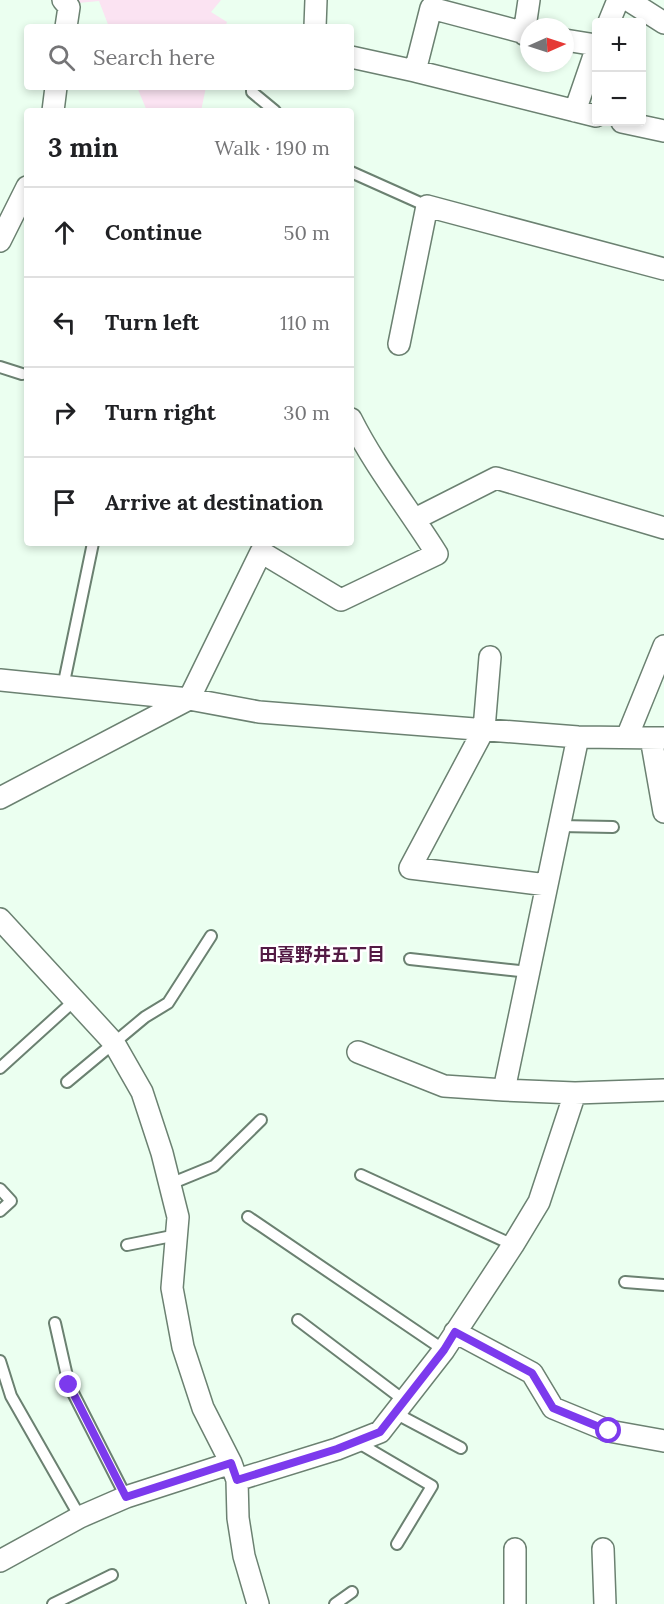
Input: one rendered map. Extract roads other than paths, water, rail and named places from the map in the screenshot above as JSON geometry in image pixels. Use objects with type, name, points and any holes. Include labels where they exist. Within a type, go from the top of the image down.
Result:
[{"type":"street","points":[[63,0],[69,7],[66,24]]},
{"type":"street","points":[[315,24],[316,0]]},
{"type":"street","points":[[528,18],[529,0]]},
{"type":"street","points":[[611,18],[618,0]]},
{"type":"street","points":[[628,0],[664,23]]},
{"type":"street","points":[[415,71],[431,8],[520,32]]},
{"type":"street","points":[[574,41],[592,44]]},
{"type":"street","points":[[354,58],[592,115]]},
{"type":"street","points":[[575,111],[592,64]]},
{"type":"street","points":[[641,126],[664,131]]},
{"type":"street","points":[[1,237],[24,193]]},
{"type":"street","points":[[399,344],[427,206],[664,269]]},
{"type":"street","points":[[0,798],[189,699],[263,548],[341,600],[437,554],[415,519],[357,446]]},
{"type":"street","points":[[415,519],[496,478],[664,528]]},
{"type":"street","points":[[627,736],[664,646]]},
{"type":"street","points":[[490,657],[484,729],[410,868],[547,885]]},
{"type":"street","points":[[0,680],[189,699],[259,712],[578,737],[658,738],[664,812]]},
{"type":"street","points":[[504,1090],[578,737]]},
{"type":"street","points":[[2,925],[114,1043],[142,1092],[178,1217],[172,1288],[183,1347],[203,1408],[234,1471],[244,1556],[258,1604]]},
{"type":"street","points":[[358,1052],[444,1086],[575,1093],[664,1090]]},
{"type":"street","points":[[0,1561],[80,1517],[126,1497],[337,1449],[380,1432],[444,1350],[539,1202],[575,1093]]},
{"type":"street","points":[[455,1332],[532,1373],[553,1408],[609,1431],[664,1441]]},
{"type":"street","points":[[514,1604],[515,1549]]},
{"type":"street","points":[[603,1549],[605,1604]]},
{"type":"lane","points":[[252,90],[271,108]]},
{"type":"lane","points":[[354,173],[427,206]]},
{"type":"lane","points":[[0,367],[21,374]]},
{"type":"lane","points":[[63,687],[92,546]]},
{"type":"lane","points":[[560,826],[613,827]]},
{"type":"lane","points":[[67,1082],[145,1017],[168,1004],[211,936]]},
{"type":"lane","points":[[410,959],[529,972]]},
{"type":"lane","points":[[0,1068],[75,1000]]},
{"type":"lane","points":[[170,1184],[214,1166],[261,1120]]},
{"type":"lane","points":[[361,1175],[513,1245]]},
{"type":"lane","points":[[0,1189],[11,1201],[0,1211]]},
{"type":"lane","points":[[248,1217],[444,1350]]},
{"type":"lane","points":[[127,1245],[177,1235]]},
{"type":"lane","points":[[625,1282],[664,1285]]},
{"type":"lane","points":[[298,1320],[400,1407],[461,1448]]},
{"type":"lane","points":[[55,1323],[69,1385],[126,1497]]},
{"type":"lane","points":[[0,1361],[11,1396],[80,1517]]},
{"type":"lane","points":[[357,1442],[432,1486],[397,1544]]},
{"type":"lane","points":[[53,1604],[112,1575]]},
{"type":"lane","points":[[335,1604],[352,1592]]},
{"type":"district","name":"田喜野井五丁目","points":[[322,954]]}]
